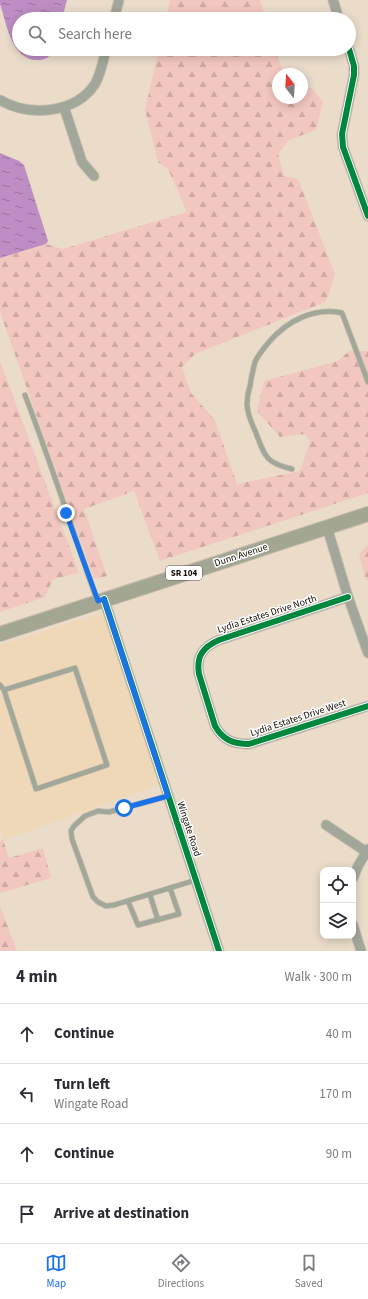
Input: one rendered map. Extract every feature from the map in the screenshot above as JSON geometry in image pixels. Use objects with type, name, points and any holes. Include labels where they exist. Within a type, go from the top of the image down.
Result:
[{"type":"main road","name":"Dunn Avenue","points":[[0,634],[368,514]]},
{"type":"street","points":[[116,12],[119,0]]},
{"type":"street","points":[[333,0],[337,12]]},
{"type":"street","points":[[0,100],[21,108],[36,110],[64,107],[85,95],[94,84],[100,71],[104,56]]},
{"type":"street","points":[[351,56],[354,66],[354,75],[342,134],[343,147],[368,216]]},
{"type":"street","points":[[64,107],[82,162],[94,176]]},
{"type":"street","points":[[327,527],[348,598],[368,653]]},
{"type":"street","name":"Lydia Estates Drive North","points":[[209,705],[199,674],[198,666],[200,657],[210,644],[348,598]]},
{"type":"street","name":"Wingate Road","points":[[101,600],[219,951]]},
{"type":"street","name":"Lydia Estates Drive West","points":[[209,705],[220,734],[233,743],[240,744],[254,742],[368,706]]},
{"type":"street","points":[[326,825],[367,851],[356,871]]},
{"type":"street","points":[[356,934],[362,951]]},
{"type":"lane","points":[[292,469],[272,463],[263,452],[249,416],[247,404],[256,361],[278,331],[290,322],[319,312],[333,311],[342,313],[368,382]]},
{"type":"lane","points":[[25,395],[45,448],[66,513],[101,600]]},
{"type":"lane","points":[[0,685],[4,690],[36,790],[107,765],[75,668],[4,690]]},
{"type":"lane","points":[[168,796],[124,808],[98,811],[82,818],[71,831],[72,839],[93,897],[98,902],[106,906],[150,895],[196,880]]},
{"type":"lane","points":[[101,814],[107,811]]},
{"type":"lane","points":[[82,818],[89,818]]},
{"type":"lane","points":[[128,901],[138,925],[179,914],[170,888]]},
{"type":"lane","points":[[150,895],[158,920]]},
{"type":"shaded area","points":[[104,612],[160,785],[3,840],[0,830],[0,645]]},
{"type":"green space","points":[[170,0],[260,0],[264,12],[167,12]]},
{"type":"green space","points":[[157,56],[278,56],[282,68],[272,68],[272,104],[308,104],[308,88],[312,88],[323,102],[316,130],[289,140],[278,154],[284,176],[298,179],[335,274],[325,302],[195,354],[182,367],[191,393],[215,420],[237,484],[300,471],[310,441],[305,434],[280,437],[257,411],[264,381],[338,361],[349,351],[368,351],[368,493],[160,561],[134,491],[84,509],[107,576],[94,579],[0,312],[0,258],[46,244],[63,249],[187,212],[168,169],[158,162],[145,110]]},
{"type":"green space","points":[[0,361],[79,573],[53,579],[45,597],[0,612]]},
{"type":"green space","points":[[368,545],[368,581],[365,578],[359,554]]},
{"type":"green space","points":[[3,840],[9,858],[43,848],[51,878],[0,893],[0,841]]},
{"type":"green space","points":[[0,906],[17,951],[0,951]]},
{"type":"water","points":[[0,0],[67,0],[64,12],[12,12],[12,40]]},
{"type":"water","points":[[24,56],[49,56],[40,60],[30,59]]},
{"type":"water","points":[[0,153],[19,161],[24,165],[48,241],[46,244],[0,258]]},
{"type":"cycle path","points":[[351,56],[354,66],[354,75],[342,134],[343,147],[368,216]]},
{"type":"cycle path","points":[[348,597],[213,643],[205,649],[200,657],[198,668],[199,674],[215,726],[225,738],[238,743],[249,744],[368,706]]},
{"type":"cycle path","points":[[104,599],[219,951]]},
{"type":"route","points":[[66,513],[98,601],[104,599],[168,796],[124,808]]}]
